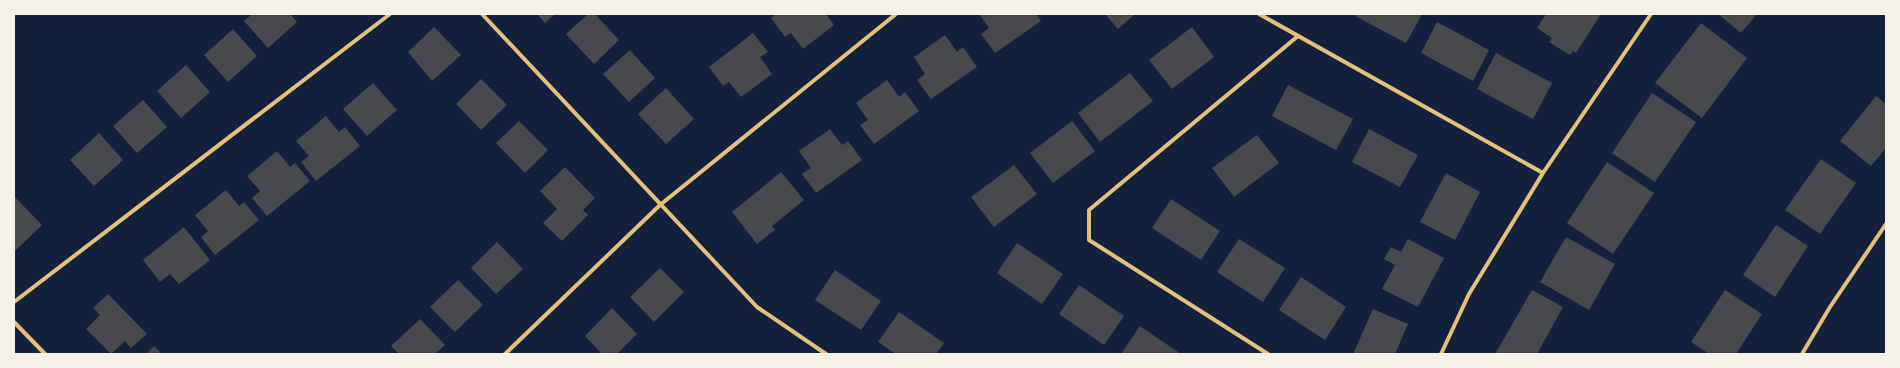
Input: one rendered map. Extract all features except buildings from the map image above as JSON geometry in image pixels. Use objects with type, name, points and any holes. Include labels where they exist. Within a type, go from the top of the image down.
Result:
[{"type":"street","points":[[14,302],[390,14]]},
{"type":"street","points":[[482,14],[757,307],[826,354]]},
{"type":"street","points":[[505,354],[660,205],[896,14]]},
{"type":"street","points":[[1259,14],[1543,173]]},
{"type":"street","points":[[1440,354],[1469,294],[1543,173],[1651,14]]},
{"type":"street","points":[[1268,354],[1089,240],[1089,210],[1298,36]]},
{"type":"street","points":[[1802,354],[1830,307],[1886,224]]},
{"type":"street","points":[[14,322],[45,354]]}]
